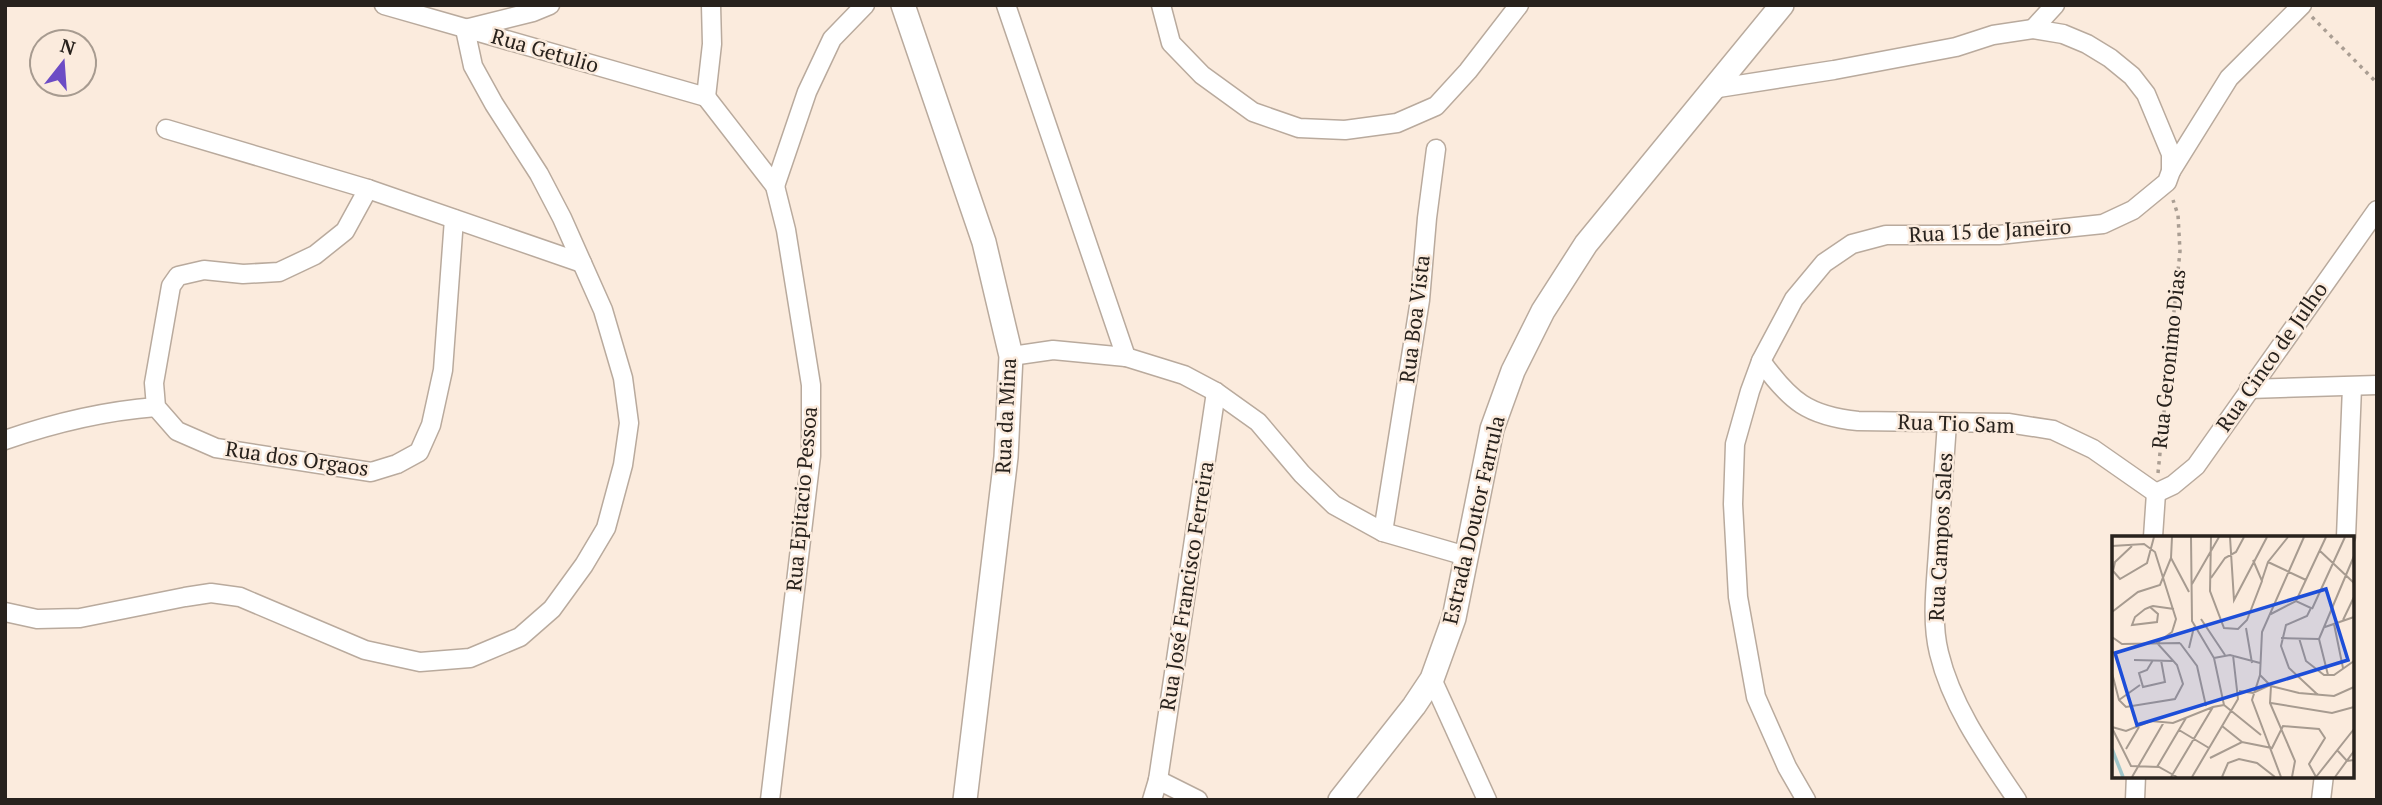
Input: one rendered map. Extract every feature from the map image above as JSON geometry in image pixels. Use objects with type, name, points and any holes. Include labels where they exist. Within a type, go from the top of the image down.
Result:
[{"type":"street","name":"Rua Getulio","points":[[384,5],[706,97]]},
{"type":"street","points":[[5,612],[37,619],[80,618],[211,593],[240,597],[365,650],[420,662],[470,659],[520,637],[552,609],[584,565],[606,528],[623,465],[628,423],[622,378],[603,310],[562,218],[539,174],[473,66],[465,29],[533,12],[550,5]]},
{"type":"street","points":[[706,97],[712,44],[711,5]]},
{"type":"street","points":[[775,186],[807,92],[832,39],[865,5]]},
{"type":"street","name":"Rua da Mina","points":[[903,5],[984,242],[1011,356],[1006,457],[965,800]]},
{"type":"street","points":[[1006,5],[1126,357]]},
{"type":"street","points":[[1160,5],[1171,43],[1202,75],[1253,112],[1299,128],[1345,130],[1397,123],[1436,106],[1468,71],[1519,5]]},
{"type":"street","name":"Estrada Doutor Farrula","points":[[1340,800],[1432,679],[1454,618],[1493,429],[1513,371],[1543,311],[1586,244],[1782,5]]},
{"type":"street","points":[[2033,29],[2055,5]]},
{"type":"street","name":"Rua 15 de Janeiro","points":[[1806,800],[1787,767],[1756,697],[1738,597],[1733,504],[1735,444],[1750,391],[1761,362],[1794,299],[1824,263],[1852,244],[1885,235],[1999,235],[2103,224],[2133,210],[2169,177],[2229,78],[2301,6]]},
{"type":"street","points":[[1712,89],[1833,71],[2033,29],[2063,34],[2110,58],[2132,76],[2146,94],[2171,154],[2169,177]]},
{"type":"street","name":"Rua Epitacio Pessoa","points":[[706,97],[775,186],[786,230],[811,385],[811,456],[770,800]]},
{"type":"street","points":[[166,129],[368,189],[582,263]]},
{"type":"street","name":"Rua Boa Vista","points":[[1383,532],[1420,300],[1436,149]]},
{"type":"street","points":[[5,440],[45,426],[119,410],[156,407],[154,383],[171,286],[178,276],[204,270],[243,274],[279,272],[315,255],[345,231],[368,189]]},
{"type":"street","name":"Rua Cinco de Julho","points":[[2156,493],[2173,485],[2196,466],[2377,210]]},
{"type":"street","name":"Rua dos Orgaos","points":[[156,407],[177,431],[216,448],[371,472],[397,464],[419,452],[431,425],[443,370],[454,219]]},
{"type":"street","points":[[1011,356],[1053,350],[1126,357],[1184,375],[1258,422],[1302,474],[1334,505],[1383,532],[1466,556]]},
{"type":"street","name":"Rua Tio Sam","points":[[1761,362],[1794,401],[1811,411],[1833,418],[1858,421],[2008,423],[2053,430],[2093,449],[2156,493]]},
{"type":"street","points":[[2249,389],[2377,385]]},
{"type":"street","points":[[2346,536],[2352,387]]},
{"type":"street","name":"Rua José Francisco Ferreira","points":[[1152,800],[1158,780],[1216,393]]},
{"type":"street","name":"Rua Campos Sales","points":[[1947,423],[1935,603],[1938,651],[1949,685],[1965,717],[2017,800]]},
{"type":"street","points":[[2153,536],[2156,493]]},
{"type":"street","points":[[1432,679],[1487,800]]},
{"type":"street","points":[[2135,800],[2136,777]]},
{"type":"street","points":[[2321,800],[2324,777]]},
{"type":"street","points":[[1158,780],[1198,800]]},
{"type":"path","points":[[2301,6],[2377,83]]},
{"type":"path","name":"Rua Geronimo Dias","points":[[2156,493],[2180,251],[2178,215],[2169,177]]}]
